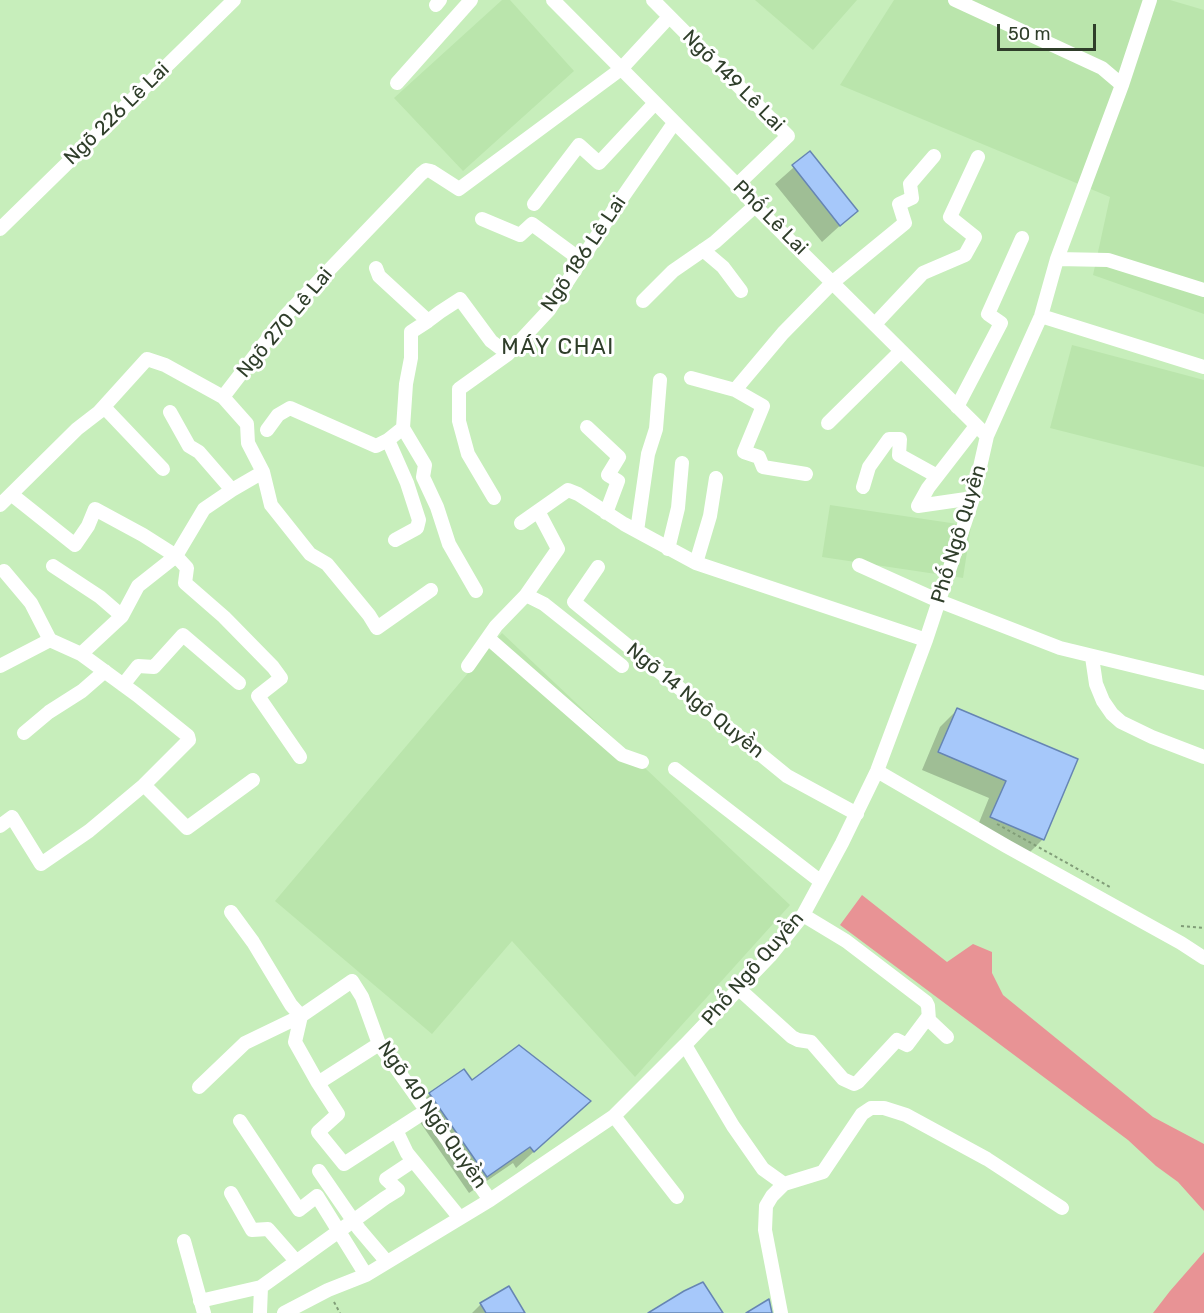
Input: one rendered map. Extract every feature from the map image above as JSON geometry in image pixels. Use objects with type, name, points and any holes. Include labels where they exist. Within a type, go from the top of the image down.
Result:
[{"type":"street","name":"Ngõ 226 Lê Lai","points":[[0,229],[234,0]]},
{"type":"street","points":[[397,83],[471,0]]},
{"type":"street","name":"Ngõ 149 Lê Lai","points":[[653,0],[788,136],[737,185]]},
{"type":"street","points":[[955,0],[1102,68],[1122,85]]},
{"type":"street","name":"Phố Ngô Quyền","points":[[284,1313],[328,1290],[366,1275],[490,1200],[614,1116],[739,989],[791,932],[803,915],[857,814],[877,771],[926,640],[973,498],[987,436],[1041,316],[1057,259],[1122,85],[1150,0]]},
{"type":"street","name":"Phố Lê Lai","points":[[555,1],[755,206],[987,436]]},
{"type":"street","points":[[621,69],[669,17]]},
{"type":"street","name":"Ngõ 270 Lê Lai","points":[[431,590],[377,628],[327,564],[310,554],[271,505],[263,472],[248,443],[247,424],[223,397],[286,315],[421,174],[426,170],[431,171],[459,189],[621,69]]},
{"type":"street","points":[[534,204],[579,146],[599,163],[655,103]]},
{"type":"street","name":"Ngõ 186 Lê Lai","points":[[494,498],[468,454],[459,421],[459,389],[508,354],[549,310],[674,123]]},
{"type":"street","points":[[735,390],[783,333],[833,282],[905,224],[899,204],[912,198],[910,184],[934,156]]},
{"type":"street","points":[[875,324],[923,273],[965,255],[975,237],[950,217],[978,157]]},
{"type":"street","points":[[643,301],[673,271],[703,250],[755,206]]},
{"type":"street","points":[[482,219],[520,235],[532,224],[581,260]]},
{"type":"street","points":[[957,407],[1001,323],[988,314],[1022,238]]},
{"type":"street","points":[[703,250],[723,267],[741,291]]},
{"type":"street","points":[[1057,259],[1108,260],[1204,290]]},
{"type":"street","points":[[376,268],[379,276],[428,321]]},
{"type":"street","points":[[476,591],[449,544],[437,507],[423,477],[425,465],[403,428],[406,384],[411,358],[411,332],[460,299],[491,340],[508,354]]},
{"type":"street","points":[[1041,316],[1204,367]]},
{"type":"street","points":[[828,423],[901,351]]},
{"type":"street","points":[[0,505],[77,429],[104,407],[146,360],[150,359],[165,364],[223,397]]},
{"type":"street","points":[[691,378],[735,390],[762,406],[744,452],[759,456],[763,467],[806,474]]},
{"type":"street","points":[[637,531],[648,454],[656,429],[660,380]]},
{"type":"street","points":[[104,407],[163,469]]},
{"type":"street","points":[[267,430],[278,415],[290,408],[376,446],[403,428]]},
{"type":"street","points":[[170,411],[189,446],[199,452],[232,490]]},
{"type":"street","points":[[973,498],[918,506],[928,488],[976,426]]},
{"type":"street","points":[[587,427],[619,457],[608,475],[618,481],[606,513]]},
{"type":"street","points":[[863,487],[869,467],[890,439],[900,439],[899,455],[937,476]]},
{"type":"street","points":[[388,440],[407,483],[419,520],[417,528],[395,540]]},
{"type":"street","points":[[668,549],[678,508],[682,463]]},
{"type":"street","points":[[81,654],[122,616],[138,586],[176,556],[204,509],[263,472]]},
{"type":"street","points":[[696,564],[710,516],[716,478]]},
{"type":"street","points":[[520,523],[568,490],[696,564],[926,640]]},
{"type":"street","points":[[11,494],[75,545],[88,526],[95,509],[176,556],[187,568],[185,584],[224,617],[273,667],[280,678],[258,696],[300,757]]},
{"type":"street","points":[[468,666],[496,626],[526,595],[558,549],[538,511]]},
{"type":"street","points":[[53,566],[100,597],[122,616]]},
{"type":"street","points":[[859,566],[939,601],[1060,648],[1204,683]]},
{"type":"street","name":"Ngõ 14 Ngô Quyền","points":[[598,567],[574,602],[787,776],[857,814]]},
{"type":"street","points":[[0,826],[12,817],[41,864],[89,831],[144,785],[189,739],[105,671],[81,654],[50,640],[31,603],[4,571]]},
{"type":"street","points":[[526,595],[543,604],[622,666]]},
{"type":"street","points":[[123,685],[138,666],[154,667],[183,635],[238,682]]},
{"type":"street","points":[[488,638],[622,755],[642,762]]},
{"type":"street","points":[[0,666],[50,640]]},
{"type":"street","points":[[1092,657],[1095,684],[1102,701],[1112,714],[1121,722],[1152,737],[1204,757]]},
{"type":"street","points":[[24,734],[49,712],[82,691],[105,671]]},
{"type":"street","points":[[675,769],[820,881]]},
{"type":"street","points":[[877,771],[1204,958]]},
{"type":"street","points":[[144,785],[187,828],[253,780]]},
{"type":"street","points":[[231,912],[253,942],[291,1005],[301,1016]]},
{"type":"street","points":[[803,915],[846,941],[926,1002],[930,1022],[947,1037]]},
{"type":"street","name":"Ngõ 40 Ngô Quyền","points":[[301,1016],[352,981],[362,997],[379,1044],[490,1200]]},
{"type":"street","points":[[739,989],[792,1037],[811,1041],[843,1079],[854,1084],[897,1040],[907,1045],[928,1017]]},
{"type":"street","points":[[301,1016],[295,1042],[338,1114],[318,1132],[344,1164],[426,1111]]},
{"type":"street","points":[[199,1087],[245,1043],[301,1016]]},
{"type":"street","points":[[318,1083],[379,1044]]},
{"type":"street","points":[[685,1045],[733,1126],[763,1169],[784,1184]]},
{"type":"street","points":[[781,1313],[765,1220],[766,1206],[784,1184],[823,1172],[862,1114],[871,1108],[884,1108],[906,1115],[987,1159],[1062,1208]]},
{"type":"street","points":[[614,1116],[677,1197]]},
{"type":"street","points":[[240,1121],[299,1209],[317,1196],[366,1275]]},
{"type":"street","points":[[396,1130],[413,1161],[460,1218]]},
{"type":"street","points":[[184,1241],[202,1307],[261,1287],[398,1190],[386,1179],[413,1161]]},
{"type":"street","points":[[319,1172],[387,1262]]},
{"type":"street","points":[[231,1193],[252,1230],[268,1230],[296,1262]]},
{"type":"street","points":[[260,1313],[261,1287]]},
{"type":"shaded area","points":[[502,0],[510,0],[574,71],[463,171],[394,98]]},
{"type":"shaded area","points":[[755,0],[857,0],[813,50]]},
{"type":"shaded area","points":[[894,0],[1170,0],[1204,10],[1204,314],[1093,275],[1110,197],[840,85]]},
{"type":"shaded area","points":[[1072,345],[1204,380],[1204,467],[1050,428]]},
{"type":"shaded area","points":[[830,505],[971,526],[963,578],[822,557]]},
{"type":"shaded area","points":[[502,633],[790,905],[635,1077],[512,941],[432,1034],[275,901]]},
{"type":"shaded area","points":[[862,895],[947,962],[973,944],[992,952],[992,973],[1003,995],[1153,1117],[1204,1144],[1204,1211],[1178,1182],[1156,1166],[1128,1140],[840,925]]},
{"type":"shaded area","points":[[1204,1252],[1204,1313],[1153,1313],[1170,1291]]},
{"type":"building","points":[[810,151],[858,211],[840,226],[792,165]]},
{"type":"building","points":[[957,708],[1078,759],[1044,840],[990,817],[1006,781],[938,752]]},
{"type":"building","points":[[519,1045],[591,1101],[534,1152],[530,1147],[487,1177],[429,1093],[464,1069],[472,1080]]},
{"type":"building","points":[[703,1282],[723,1313],[648,1313],[684,1291]]},
{"type":"building","points":[[509,1286],[525,1313],[486,1313],[480,1303]]},
{"type":"building","points":[[769,1299],[772,1313],[746,1313]]},
{"type":"district","name":"MÁY CHAI","points":[[558,348]]}]
